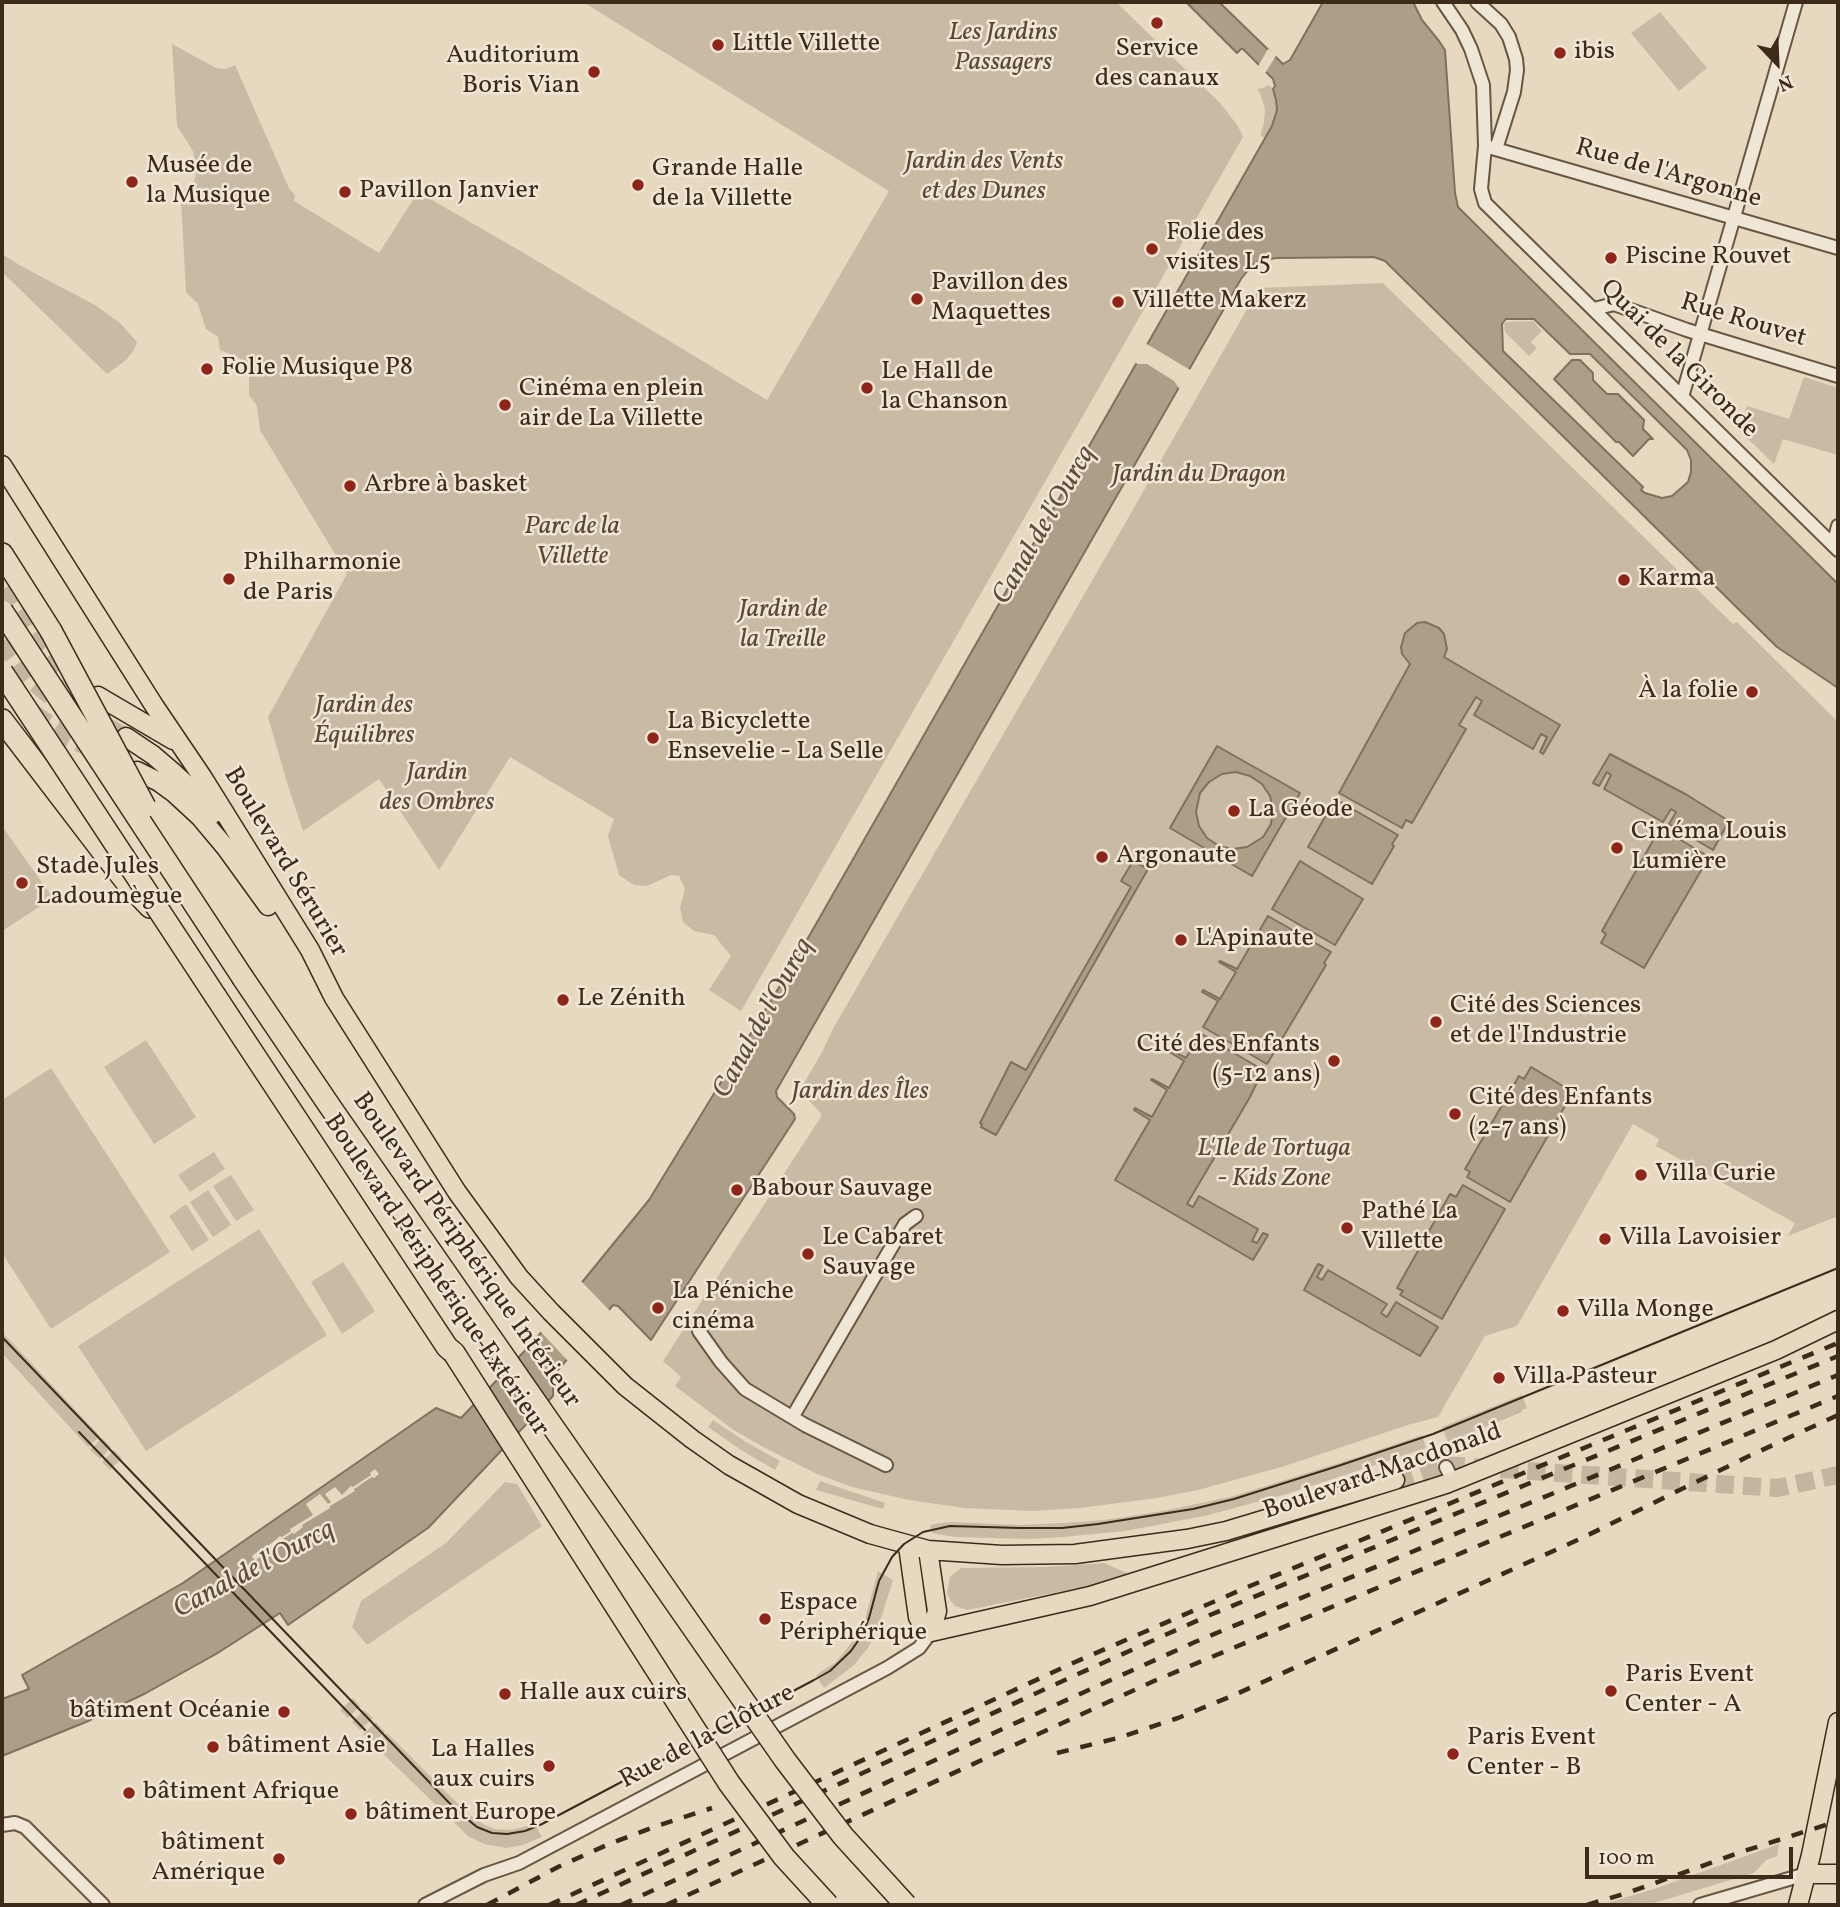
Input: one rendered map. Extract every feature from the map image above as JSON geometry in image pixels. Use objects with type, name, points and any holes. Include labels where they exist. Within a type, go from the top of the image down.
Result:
[{"type":"highway","points":[[2,554],[51,631],[195,905]]},
{"type":"highway","name":"Boulevard Périphérique Intérieur","points":[[2,611],[331,1108],[785,1760],[843,1836],[906,1905]]},
{"type":"highway","name":"Boulevard Périphérique Extérieur","points":[[2,672],[447,1348],[454,1353],[729,1783],[784,1857],[828,1905]]},
{"type":"highway","points":[[2,720],[127,883],[171,928]]},
{"type":"main road","name":"Boulevard Sérurier","points":[[2,465],[310,950],[334,998],[457,1192],[526,1284]]},
{"type":"main road","points":[[98,696],[179,744]]},
{"type":"main road","points":[[126,737],[153,755],[200,796],[304,963],[334,998]]},
{"type":"main road","points":[[137,771],[159,782],[200,817],[268,906]]},
{"type":"main road","name":"Boulevard Macdonald","points":[[526,1284],[589,1351],[642,1400],[692,1440],[729,1465],[798,1504],[870,1534],[908,1546],[928,1550],[1037,1556],[1152,1545],[1226,1531],[1395,1479]]},
{"type":"main road","name":"Boulevard Macdonald","points":[[931,1632],[1090,1596],[1377,1507],[1449,1474],[1776,1350],[1838,1320]]},
{"type":"main road","points":[[908,1546],[919,1617],[924,1627],[931,1632],[937,1611],[928,1550]]},
{"type":"main road","points":[[1798,1905],[1838,1723]]},
{"type":"main road","points":[[1806,1874],[1838,1874]]},
{"type":"street","points":[[1443,2],[1462,30],[1478,67],[1491,148]]},
{"type":"street","points":[[1477,2],[1501,24],[1509,37],[1516,59],[1514,92],[1491,148]]},
{"type":"street","points":[[1682,397],[1796,2]]},
{"type":"street","name":"Quai de la Gironde","points":[[1491,148],[1481,190],[1485,203],[1835,547]]},
{"type":"street","name":"Rue de l'Argonne","points":[[1491,148],[1838,248]]},
{"type":"street","name":"Rue Rouvet","points":[[1594,309],[1614,304],[1838,376]]},
{"type":"street","points":[[1835,547],[1838,526]]},
{"type":"street","points":[[793,1416],[905,1224],[916,1216]]},
{"type":"street","points":[[699,1331],[745,1389],[805,1425],[886,1465]]},
{"type":"street","name":"Rue de la Clôture","points":[[425,1905],[484,1875],[520,1863],[895,1664],[919,1648],[931,1632]]},
{"type":"street","points":[[2,1825],[15,1823],[25,1827],[103,1905]]},
{"type":"street","points":[[1700,1905],[1806,1874]]},
{"type":"green space","name":"Parc de la Villette","points":[[583,2],[1116,2],[1220,103],[1243,137],[741,1011],[709,990],[731,956],[714,935],[694,931],[683,922],[680,907],[685,889],[679,876],[671,875],[647,886],[634,885],[619,875],[608,836],[614,819],[510,757],[439,870],[379,779],[303,831],[268,717],[347,574],[260,430],[257,406],[249,395],[246,364],[220,350],[218,337],[206,329],[198,304],[186,292],[181,200],[193,186],[197,170],[193,151],[177,126],[172,44],[216,68],[225,69],[235,65],[289,188],[295,195],[294,201],[379,253],[418,192],[767,400],[889,191]]},
{"type":"green space","points":[[1660,12],[1707,68],[1679,91],[1631,33]]},
{"type":"green space","points":[[1269,85],[1273,89],[1277,110],[1272,127],[1265,138],[1261,136],[1261,132],[1265,110],[1257,88]]},
{"type":"green space","points":[[2,254],[95,305],[120,323],[137,342],[134,350],[126,360],[107,374],[2,272]]},
{"type":"green space","points":[[1383,283],[1733,624],[1737,622],[1838,722],[1838,1216],[1788,1236],[1795,1223],[1656,1146],[1659,1139],[1633,1124],[1517,1326],[1485,1336],[1438,1417],[1285,1466],[1198,1490],[1080,1508],[1032,1511],[964,1508],[909,1500],[852,1487],[817,1474],[763,1447],[732,1429],[675,1386],[681,1377],[663,1361],[822,1115],[800,1090],[1259,288]]},
{"type":"green space","points":[[1533,321],[1542,331],[1531,342],[1537,348],[1529,356],[1505,332],[1504,324]]},
{"type":"green space","points":[[1804,377],[1838,388],[1838,455],[1783,439],[1774,464],[1738,429],[1747,406],[1789,419]]},
{"type":"green space","name":"Stade Jules Ladoumègue","points":[[2,826],[53,898],[2,931]]},
{"type":"green space","points":[[146,1040],[196,1117],[154,1144],[104,1067]]},
{"type":"green space","points":[[51,1068],[170,1252],[51,1329],[2,1253],[2,1100]]},
{"type":"green space","points":[[214,1152],[225,1169],[190,1192],[178,1175]]},
{"type":"green space","points":[[231,1175],[254,1210],[236,1221],[213,1186]]},
{"type":"green space","points":[[208,1190],[231,1225],[213,1237],[190,1202]]},
{"type":"green space","points":[[186,1204],[209,1240],[192,1251],[169,1216]]},
{"type":"green space","points":[[259,1229],[327,1335],[146,1451],[78,1346]]},
{"type":"green space","points":[[343,1262],[375,1311],[342,1334],[311,1282]]},
{"type":"green space","points":[[2,1332],[100,1436],[88,1447],[2,1353]]},
{"type":"green space","points":[[1522,1395],[1527,1408],[1522,1412],[1448,1442],[1442,1427]]},
{"type":"green space","points":[[713,1420],[780,1461],[775,1470],[708,1427]]},
{"type":"green space","points":[[1422,1435],[1426,1448],[1287,1494],[1204,1516],[1125,1531],[1029,1539],[955,1537],[932,1533],[930,1525],[952,1522],[1018,1525],[1064,1523],[1163,1511],[1230,1497]]},
{"type":"green space","points":[[102,1438],[111,1447],[100,1459],[90,1450]]},
{"type":"green space","points":[[114,1450],[122,1458],[110,1470],[102,1462]]},
{"type":"green space","points":[[820,1481],[885,1503],[883,1509],[816,1490]]},
{"type":"green space","points":[[505,1482],[517,1484],[542,1526],[367,1645],[352,1627],[361,1601],[446,1543]]},
{"type":"green space","points":[[1104,1563],[1132,1575],[1094,1587],[967,1610],[955,1606],[947,1593],[950,1577],[961,1568]]},
{"type":"green space","points":[[878,1571],[893,1580],[878,1628],[868,1648],[853,1666],[824,1688],[816,1675],[836,1662],[856,1637],[865,1619]]},
{"type":"green space","points":[[353,1698],[360,1706],[348,1718],[340,1710]]},
{"type":"green space","points":[[364,1710],[373,1718],[360,1730],[352,1722]]},
{"type":"green space","points":[[376,1722],[385,1732],[373,1743],[363,1734]]},
{"type":"green space","points":[[387,1733],[467,1813],[483,1824],[494,1829],[511,1830],[535,1824],[542,1837],[506,1848],[484,1844],[468,1836],[374,1745]]},
{"type":"green space","points":[[1779,1844],[1777,1856],[1766,1860],[1754,1873],[1647,1905],[1601,1905],[1657,1888]]},
{"type":"water","name":"Canal de l'Ourcq","points":[[1186,2],[1219,2],[1283,64],[1290,60],[1323,2],[1413,2],[1422,20],[1445,50],[1458,207],[1838,584],[1838,688],[1777,647],[1385,261],[1374,257],[1276,258],[1252,265],[1241,279],[776,1091],[777,1097],[794,1114],[795,1119],[651,1340],[618,1306],[613,1305],[553,1376],[553,1396],[428,1528],[288,1625],[280,1613],[216,1654],[146,1693],[86,1722],[2,1756],[2,1699],[29,1689],[22,1675],[183,1583],[436,1408],[461,1418],[535,1340],[649,1200],[792,966],[1272,126],[1277,110],[1273,79],[1243,49],[1237,53]],"holes":[[[1506,319],[1534,319],[1570,354],[1590,354],[1687,450],[1691,460],[1688,482],[1672,496],[1662,498],[1641,490],[1643,487],[1503,351],[1502,324]]]},
{"type":"water","points":[[1572,360],[1580,360],[1593,373],[1593,380],[1607,394],[1618,394],[1644,420],[1643,429],[1653,439],[1649,439],[1633,456],[1554,379]]},
{"type":"water","points":[[1425,622],[1439,628],[1444,634],[1447,649],[1444,657],[1560,725],[1543,754],[1540,752],[1547,737],[1541,734],[1533,749],[1474,715],[1482,701],[1476,697],[1459,725],[1466,729],[1412,823],[1406,820],[1402,828],[1339,793],[1410,664],[1402,654],[1405,633],[1417,623]]},
{"type":"water","points":[[1217,746],[1300,793],[1252,876],[1170,828]],"holes":[[[1236,772],[1250,776],[1262,784],[1270,796],[1273,810],[1271,824],[1263,837],[1247,847],[1233,849],[1219,846],[1207,838],[1199,826],[1196,812],[1200,793],[1209,782],[1222,774]]]},
{"type":"water","points":[[1610,754],[1729,821],[1713,850],[1669,824],[1676,812],[1671,809],[1663,822],[1604,789],[1611,775],[1607,772],[1599,786],[1593,783]]},
{"type":"water","points":[[1335,799],[1398,835],[1372,884],[1308,847]]},
{"type":"water","points":[[1666,831],[1709,857],[1644,968],[1601,943],[1606,934],[1602,931],[1655,837],[1660,840]]},
{"type":"water","points":[[1133,861],[1148,869],[996,1135],[981,1127],[980,1123],[1011,1062],[1026,1070],[1131,887],[1121,881]]},
{"type":"water","points":[[1300,861],[1363,899],[1335,945],[1272,909]]},
{"type":"water","points":[[1268,916],[1331,952],[1324,963],[1326,965],[1267,1064],[1203,1027],[1218,1001],[1202,992],[1203,990],[1220,999],[1236,972],[1219,962],[1237,969]]},
{"type":"water","points":[[1200,1033],[1263,1070],[1187,1204],[1193,1207],[1199,1196],[1258,1229],[1252,1241],[1257,1243],[1263,1233],[1268,1235],[1253,1260],[1115,1180],[1150,1120],[1134,1110],[1135,1108],[1152,1117],[1167,1090],[1151,1080],[1169,1088],[1184,1061],[1168,1051],[1169,1049],[1186,1058]]},
{"type":"water","points":[[1531,1067],[1573,1092],[1510,1202],[1467,1177],[1470,1172],[1465,1169],[1519,1076],[1524,1079]]},
{"type":"water","points":[[1463,1185],[1505,1209],[1442,1319],[1400,1295],[1403,1291],[1397,1288],[1450,1194],[1456,1197]]},
{"type":"water","points":[[1318,1264],[1323,1266],[1317,1277],[1322,1280],[1328,1270],[1387,1304],[1381,1313],[1387,1317],[1396,1302],[1438,1327],[1420,1356],[1304,1290]]},
{"type":"pier","points":[[1268,49],[1277,54],[1264,75],[1257,68]]},
{"type":"pier","points":[[1145,343],[1192,371],[1181,391],[1174,381],[1147,364],[1134,362]]},
{"type":"pier","points":[[580,1280],[611,1312],[569,1362],[539,1330]]},
{"type":"pier","points":[[375,1469],[379,1474],[374,1478],[302,1525],[294,1534],[283,1539],[284,1541],[273,1546],[255,1561],[252,1556],[257,1552],[258,1554],[313,1515],[306,1504],[320,1494],[328,1504],[331,1502],[325,1494],[335,1487],[342,1495],[351,1486],[371,1475]]},
{"type":"tunnel","points":[[2,590],[55,670],[83,687]]},
{"type":"tunnel","points":[[2,642],[29,678],[49,695],[126,737]]},
{"type":"tunnel","points":[[33,713],[69,738],[96,751]]},
{"type":"tunnel","points":[[1395,1480],[1442,1465],[1777,1488],[1838,1475]]},
{"type":"tram line","points":[[2,1337],[456,1810],[477,1827],[492,1833],[507,1834],[542,1824],[830,1671],[851,1651],[862,1635],[879,1581],[892,1557],[904,1544],[923,1532],[950,1526],[1062,1528],[1193,1509],[1234,1499],[1433,1434],[1838,1268]]},
{"type":"tram line","points":[[79,1432],[365,1730]]},
{"type":"railway","points":[[549,1905],[1073,1663],[1250,1586],[1838,1343]]},
{"type":"railway","points":[[576,1905],[1210,1615],[1838,1356]]},
{"type":"railway","points":[[621,1905],[1195,1642],[1838,1375]]},
{"type":"railway","points":[[666,1905],[1154,1681],[1838,1396]]},
{"type":"railway","points":[[1057,1753],[1118,1738],[1232,1696],[1582,1538],[1838,1415]]},
{"type":"railway","points":[[487,1905],[558,1867],[609,1844],[712,1808]]},
{"type":"railway","points":[[1587,1905],[1838,1821]]},
{"type":"place","name":"Service des canaux","points":[[1157,23]]},
{"type":"place","name":"Little Villette","points":[[718,45]]},
{"type":"place","name":"ibis","points":[[1560,53]]},
{"type":"place","name":"Auditorium Boris Vian","points":[[594,72]]},
{"type":"place","name":"Musée de la Musique","points":[[132,182]]},
{"type":"place","name":"Grande Halle de la Villette","points":[[638,185]]},
{"type":"place","name":"Pavillon Janvier","points":[[345,192]]},
{"type":"place","name":"Folie des visites L5","points":[[1152,249]]},
{"type":"place","name":"Piscine Rouvet","points":[[1611,258]]},
{"type":"place","name":"Pavillon des Maquettes","points":[[917,299]]},
{"type":"place","name":"Villette Makerz","points":[[1118,302]]},
{"type":"place","name":"Folie Musique P8","points":[[207,369]]},
{"type":"place","name":"Le Hall de la Chanson","points":[[867,388]]},
{"type":"place","name":"Cinéma en plein air de La Villette","points":[[505,405]]},
{"type":"place","name":"Arbre à basket","points":[[350,486]]},
{"type":"place","name":"Philharmonie de Paris","points":[[229,579]]},
{"type":"place","name":"Karma","points":[[1624,580]]},
{"type":"place","name":"À la folie","points":[[1752,692]]},
{"type":"place","name":"La Bicyclette Ensevelie - La Selle","points":[[653,738]]},
{"type":"place","name":"La Géode","points":[[1234,811]]},
{"type":"place","name":"Cinéma Louis Lumière","points":[[1617,848]]},
{"type":"place","name":"Argonaute","points":[[1102,857]]},
{"type":"place","name":"Stade Jules Ladoumègue","points":[[22,883]]},
{"type":"place","name":"L'Apinaute","points":[[1181,940]]},
{"type":"place","name":"Le Zénith","points":[[563,1000]]},
{"type":"place","name":"Cité des Sciences et de l'Industrie","points":[[1436,1022]]},
{"type":"place","name":"Cité des Enfants (5-12 ans)","points":[[1334,1061]]},
{"type":"place","name":"Cité des Enfants (2-7 ans)","points":[[1455,1114]]},
{"type":"place","name":"Villa Curie","points":[[1641,1175]]},
{"type":"place","name":"Babour Sauvage","points":[[737,1190]]},
{"type":"place","name":"Pathé La Villette","points":[[1347,1228]]},
{"type":"place","name":"Villa Lavoisier","points":[[1605,1239]]},
{"type":"place","name":"Le Cabaret Sauvage","points":[[808,1254]]},
{"type":"place","name":"La Péniche cinéma","points":[[658,1308]]},
{"type":"place","name":"Villa Monge","points":[[1563,1311]]},
{"type":"place","name":"Villa Pasteur","points":[[1499,1378]]},
{"type":"place","name":"Espace Périphérique","points":[[765,1619]]},
{"type":"place","name":"Paris Event Center - A","points":[[1611,1691]]},
{"type":"place","name":"Halle aux cuirs","points":[[505,1694]]},
{"type":"place","name":"bâtiment Océanie","points":[[284,1712]]},
{"type":"place","name":"bâtiment Asie","points":[[213,1747]]},
{"type":"place","name":"Paris Event Center - B","points":[[1453,1754]]},
{"type":"place","name":"La Halles aux cuirs","points":[[549,1766]]},
{"type":"place","name":"bâtiment Afrique","points":[[129,1793]]},
{"type":"place","name":"bâtiment Europe","points":[[351,1814]]},
{"type":"place","name":"bâtiment Amérique","points":[[279,1859]]},
{"type":"park label","name":"Les Jardins Passagers","points":[[1003,49]]},
{"type":"park label","name":"Jardin des Vents et des Dunes","points":[[984,178]]},
{"type":"park label","name":"Jardin du Dragon","points":[[1199,476]]},
{"type":"park label","name":"Jardin de la Treille","points":[[783,626]]},
{"type":"park label","name":"Jardin des Équilibres","points":[[364,722]]},
{"type":"park label","name":"Jardin des Ombres","points":[[437,789]]},
{"type":"park label","name":"Jardin des Îles","points":[[860,1093]]},
{"type":"park label","name":"L'Ile de Tortuga - Kids Zone","points":[[1274,1165]]}]
